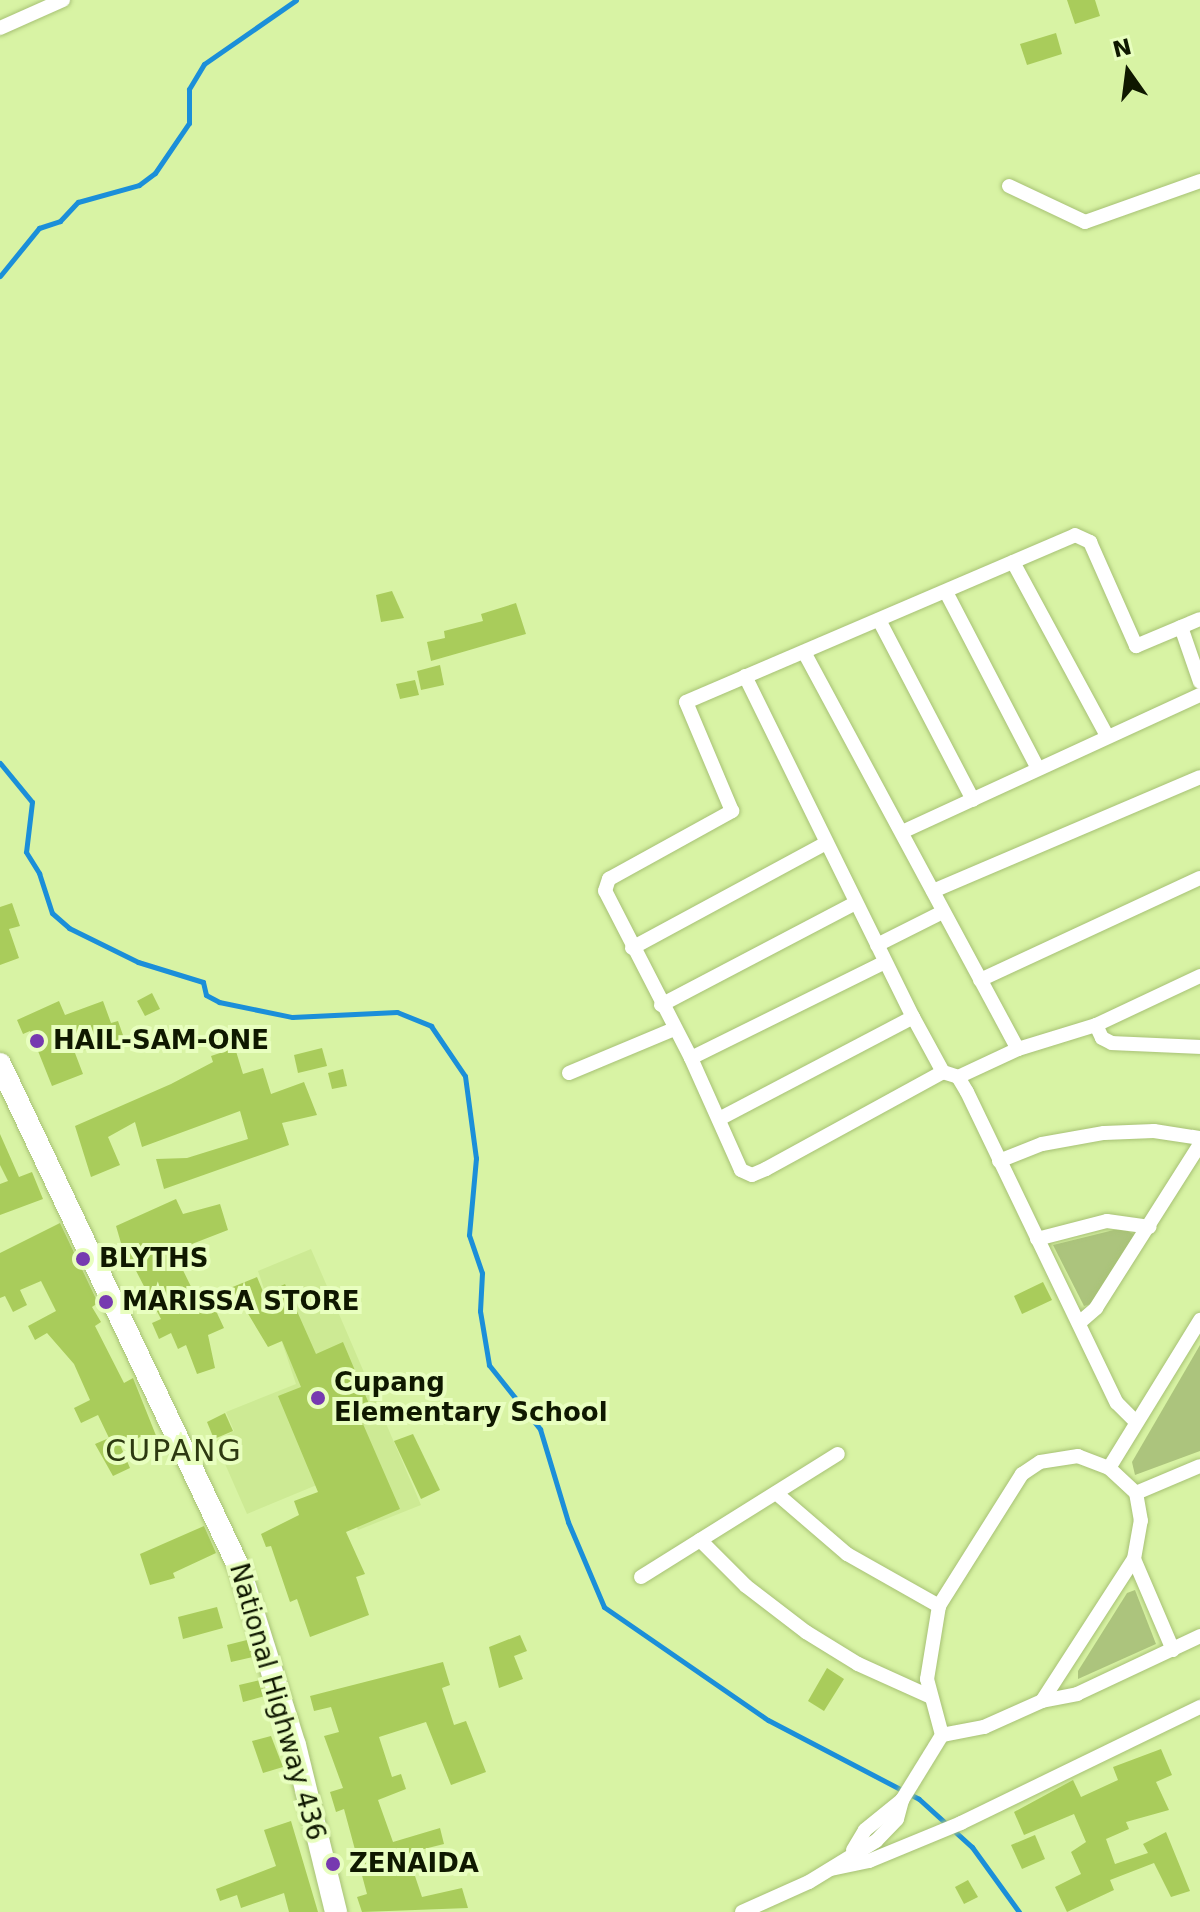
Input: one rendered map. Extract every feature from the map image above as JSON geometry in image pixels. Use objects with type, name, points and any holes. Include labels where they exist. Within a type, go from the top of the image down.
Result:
[{"type":"main road","name":"National Highway 436","points":[[0,1064],[240,1570],[295,1745],[336,1912]]},
{"type":"street","points":[[0,28],[63,0]]},
{"type":"street","points":[[1009,186],[1085,222],[1200,181]]},
{"type":"street","points":[[943,1072],[752,1175],[741,1170],[691,1058],[607,904],[609,879],[732,811],[686,702],[1075,535],[1090,542],[1136,646],[1200,619]]},
{"type":"street","points":[[1013,562],[1107,736]]},
{"type":"street","points":[[946,592],[1038,769]]},
{"type":"street","points":[[879,620],[973,800]]},
{"type":"street","points":[[1181,627],[1200,682]]},
{"type":"street","points":[[804,652],[1018,1049]]},
{"type":"street","points":[[745,676],[855,903],[943,1072],[958,1077],[1018,1049],[1096,1025],[1200,976]]},
{"type":"street","points":[[902,832],[1200,695]]},
{"type":"street","points":[[933,891],[1200,777]]},
{"type":"street","points":[[632,948],[826,843]]},
{"type":"street","points":[[980,980],[1200,878]]},
{"type":"street","points":[[661,1005],[855,903]]},
{"type":"street","points":[[877,945],[943,912]]},
{"type":"street","points":[[691,1058],[885,962]]},
{"type":"street","points":[[719,1119],[913,1017]]},
{"type":"street","points":[[1096,1025],[1104,1041],[1112,1043],[1200,1047]]},
{"type":"street","points":[[569,1073],[674,1029]]},
{"type":"street","points":[[958,1077],[1117,1403],[1136,1422]]},
{"type":"street","points":[[999,1161],[1042,1144],[1104,1133],[1154,1131],[1200,1141],[1150,1227],[1096,1308],[1079,1323]]},
{"type":"street","points":[[1037,1239],[1107,1221],[1150,1227]]},
{"type":"street","points":[[1109,1468],[1199,1324]]},
{"type":"street","points":[[641,1577],[838,1454]]},
{"type":"street","points":[[942,1735],[929,1696],[930,1638],[939,1606],[1030,1467],[1063,1456],[1109,1468],[1136,1493],[1141,1521],[1134,1559],[1042,1701]]},
{"type":"street","points":[[1136,1493],[1198,1472]]},
{"type":"street","points":[[776,1493],[847,1554],[939,1606]]},
{"type":"street","points":[[700,1540],[746,1586],[806,1632],[858,1664],[929,1696]]},
{"type":"street","points":[[1134,1559],[1173,1650]]},
{"type":"street","points":[[831,1869],[853,1850],[865,1830],[902,1800],[942,1735],[997,1723],[1042,1701],[1077,1694],[1200,1636]]},
{"type":"street","points":[[742,1912],[831,1869],[869,1861],[961,1823],[1200,1707]]},
{"type":"shaded area","points":[[1122,1228],[1135,1235],[1091,1304],[1084,1306],[1053,1245]]},
{"type":"shaded area","name":"Cupang Elementary School","points":[[311,1249],[421,1505],[358,1530],[336,1477],[247,1514],[215,1441],[234,1431],[226,1412],[296,1384],[258,1271]]},
{"type":"shaded area","points":[[1200,1345],[1200,1451],[1135,1475],[1132,1462]]},
{"type":"shaded area","points":[[1135,1590],[1156,1644],[1078,1679],[1078,1671],[1127,1593]]},
{"type":"building","points":[[1067,0],[1095,0],[1100,16],[1075,24]]},
{"type":"building","points":[[1056,33],[1062,54],[1027,65],[1020,44]]},
{"type":"building","points":[[392,591],[404,618],[381,622],[376,595]]},
{"type":"building","points":[[516,603],[526,634],[431,661],[427,642],[445,638],[444,631],[483,621],[481,614]]},
{"type":"building","points":[[440,665],[444,685],[421,690],[417,671]]},
{"type":"building","points":[[415,680],[419,695],[400,699],[396,684]]},
{"type":"building","points":[[12,903],[20,926],[9,929],[19,958],[0,965],[0,907]]},
{"type":"building","points":[[152,993],[160,1009],[145,1016],[137,1001]]},
{"type":"building","points":[[59,1001],[65,1015],[103,1001],[111,1023],[118,1021],[124,1038],[75,1053],[83,1074],[52,1086],[30,1031],[23,1034],[17,1020]]},
{"type":"building","points":[[235,1048],[243,1074],[263,1068],[271,1094],[304,1082],[317,1115],[282,1123],[289,1145],[164,1189],[156,1159],[187,1158],[248,1139],[240,1111],[142,1147],[135,1122],[108,1137],[120,1165],[91,1177],[75,1126],[171,1084],[213,1062],[211,1056]]},
{"type":"building","points":[[322,1048],[327,1066],[298,1073],[294,1055]]},
{"type":"building","points":[[343,1069],[347,1086],[332,1089],[328,1073]]},
{"type":"building","points":[[0,1134],[19,1177],[32,1172],[43,1199],[0,1215],[0,1184],[8,1181],[0,1165]]},
{"type":"building","points":[[176,1199],[183,1214],[220,1204],[228,1230],[179,1249],[184,1260],[179,1262],[198,1301],[257,1277],[264,1294],[285,1284],[316,1354],[343,1342],[375,1418],[363,1424],[400,1509],[346,1532],[365,1574],[356,1577],[369,1615],[310,1637],[297,1599],[290,1602],[271,1546],[266,1547],[261,1534],[299,1515],[294,1501],[318,1492],[278,1396],[301,1387],[282,1341],[268,1347],[241,1302],[217,1313],[224,1328],[208,1335],[215,1368],[197,1374],[186,1345],[178,1349],[171,1333],[159,1339],[152,1323],[161,1319],[133,1265],[128,1267],[116,1226]]},
{"type":"building","points":[[60,1223],[98,1303],[92,1307],[101,1322],[95,1326],[124,1383],[133,1378],[161,1448],[150,1453],[142,1436],[121,1447],[130,1468],[113,1476],[95,1444],[109,1438],[98,1415],[81,1423],[74,1408],[90,1400],[74,1364],[47,1333],[35,1340],[28,1326],[56,1311],[41,1281],[20,1290],[27,1305],[13,1312],[5,1296],[0,1298],[0,1253]]},
{"type":"building","points":[[1043,1282],[1052,1300],[1022,1314],[1014,1296]]},
{"type":"building","points":[[225,1413],[233,1431],[214,1439],[207,1422]]},
{"type":"building","points":[[413,1434],[440,1490],[421,1499],[394,1441]]},
{"type":"building","points":[[204,1526],[216,1553],[173,1573],[175,1578],[150,1585],[140,1554]]},
{"type":"building","points":[[217,1607],[223,1628],[183,1639],[178,1617]]},
{"type":"building","points":[[520,1635],[527,1651],[514,1656],[523,1679],[499,1688],[489,1647]]},
{"type":"building","points":[[247,1640],[253,1657],[231,1662],[227,1645]]},
{"type":"building","points":[[443,1662],[450,1685],[442,1688],[454,1725],[466,1721],[486,1772],[451,1785],[426,1722],[379,1737],[392,1777],[401,1774],[406,1789],[378,1800],[393,1842],[440,1828],[444,1844],[408,1853],[422,1897],[462,1888],[468,1908],[362,1912],[357,1897],[367,1894],[344,1809],[336,1812],[330,1792],[343,1788],[324,1736],[339,1732],[331,1707],[314,1711],[310,1696]]},
{"type":"building","points":[[827,1668],[844,1679],[824,1711],[808,1701]]},
{"type":"building","points":[[260,1680],[265,1696],[243,1702],[239,1685]]},
{"type":"building","points":[[271,1736],[283,1767],[263,1773],[252,1741]]},
{"type":"building","points":[[1161,1749],[1172,1775],[1156,1782],[1169,1810],[1126,1822],[1129,1829],[1106,1839],[1115,1864],[1148,1853],[1143,1844],[1166,1832],[1190,1891],[1171,1897],[1154,1863],[1110,1880],[1114,1890],[1067,1912],[1055,1887],[1081,1874],[1071,1852],[1086,1842],[1074,1814],[1024,1835],[1014,1812],[1073,1780],[1081,1797],[1118,1780],[1113,1767]]},
{"type":"building","points":[[291,1821],[318,1912],[289,1912],[284,1893],[241,1908],[237,1895],[220,1901],[216,1889],[276,1866],[264,1830]]},
{"type":"building","points":[[1035,1835],[1045,1859],[1022,1869],[1011,1845]]},
{"type":"building","points":[[968,1880],[978,1897],[964,1904],[955,1887]]},
{"type":"waterway","points":[[0,276],[39,228],[60,221],[78,202],[139,185],[155,173],[189,123],[189,89],[204,64],[296,0]]},
{"type":"waterway","points":[[0,763],[32,802],[26,852],[39,873],[52,913],[69,928],[138,962],[203,982],[206,995],[219,1002],[292,1017],[397,1012],[431,1026],[465,1076],[476,1158],[469,1235],[482,1273],[480,1311],[489,1365],[540,1429],[568,1522],[604,1607],[768,1720],[919,1799],[972,1847],[1019,1912]]},
{"type":"place","name":"HAIL-SAM-ONE","points":[[37,1041]]},
{"type":"place","name":"BLYTHS","points":[[83,1259]]},
{"type":"place","name":"MARISSA STORE","points":[[106,1302]]},
{"type":"place","name":"Cupang Elementary School","points":[[318,1398]]},
{"type":"place","name":"ZENAIDA","points":[[333,1864]]},
{"type":"district","name":"CUPANG","points":[[174,1451]]}]
